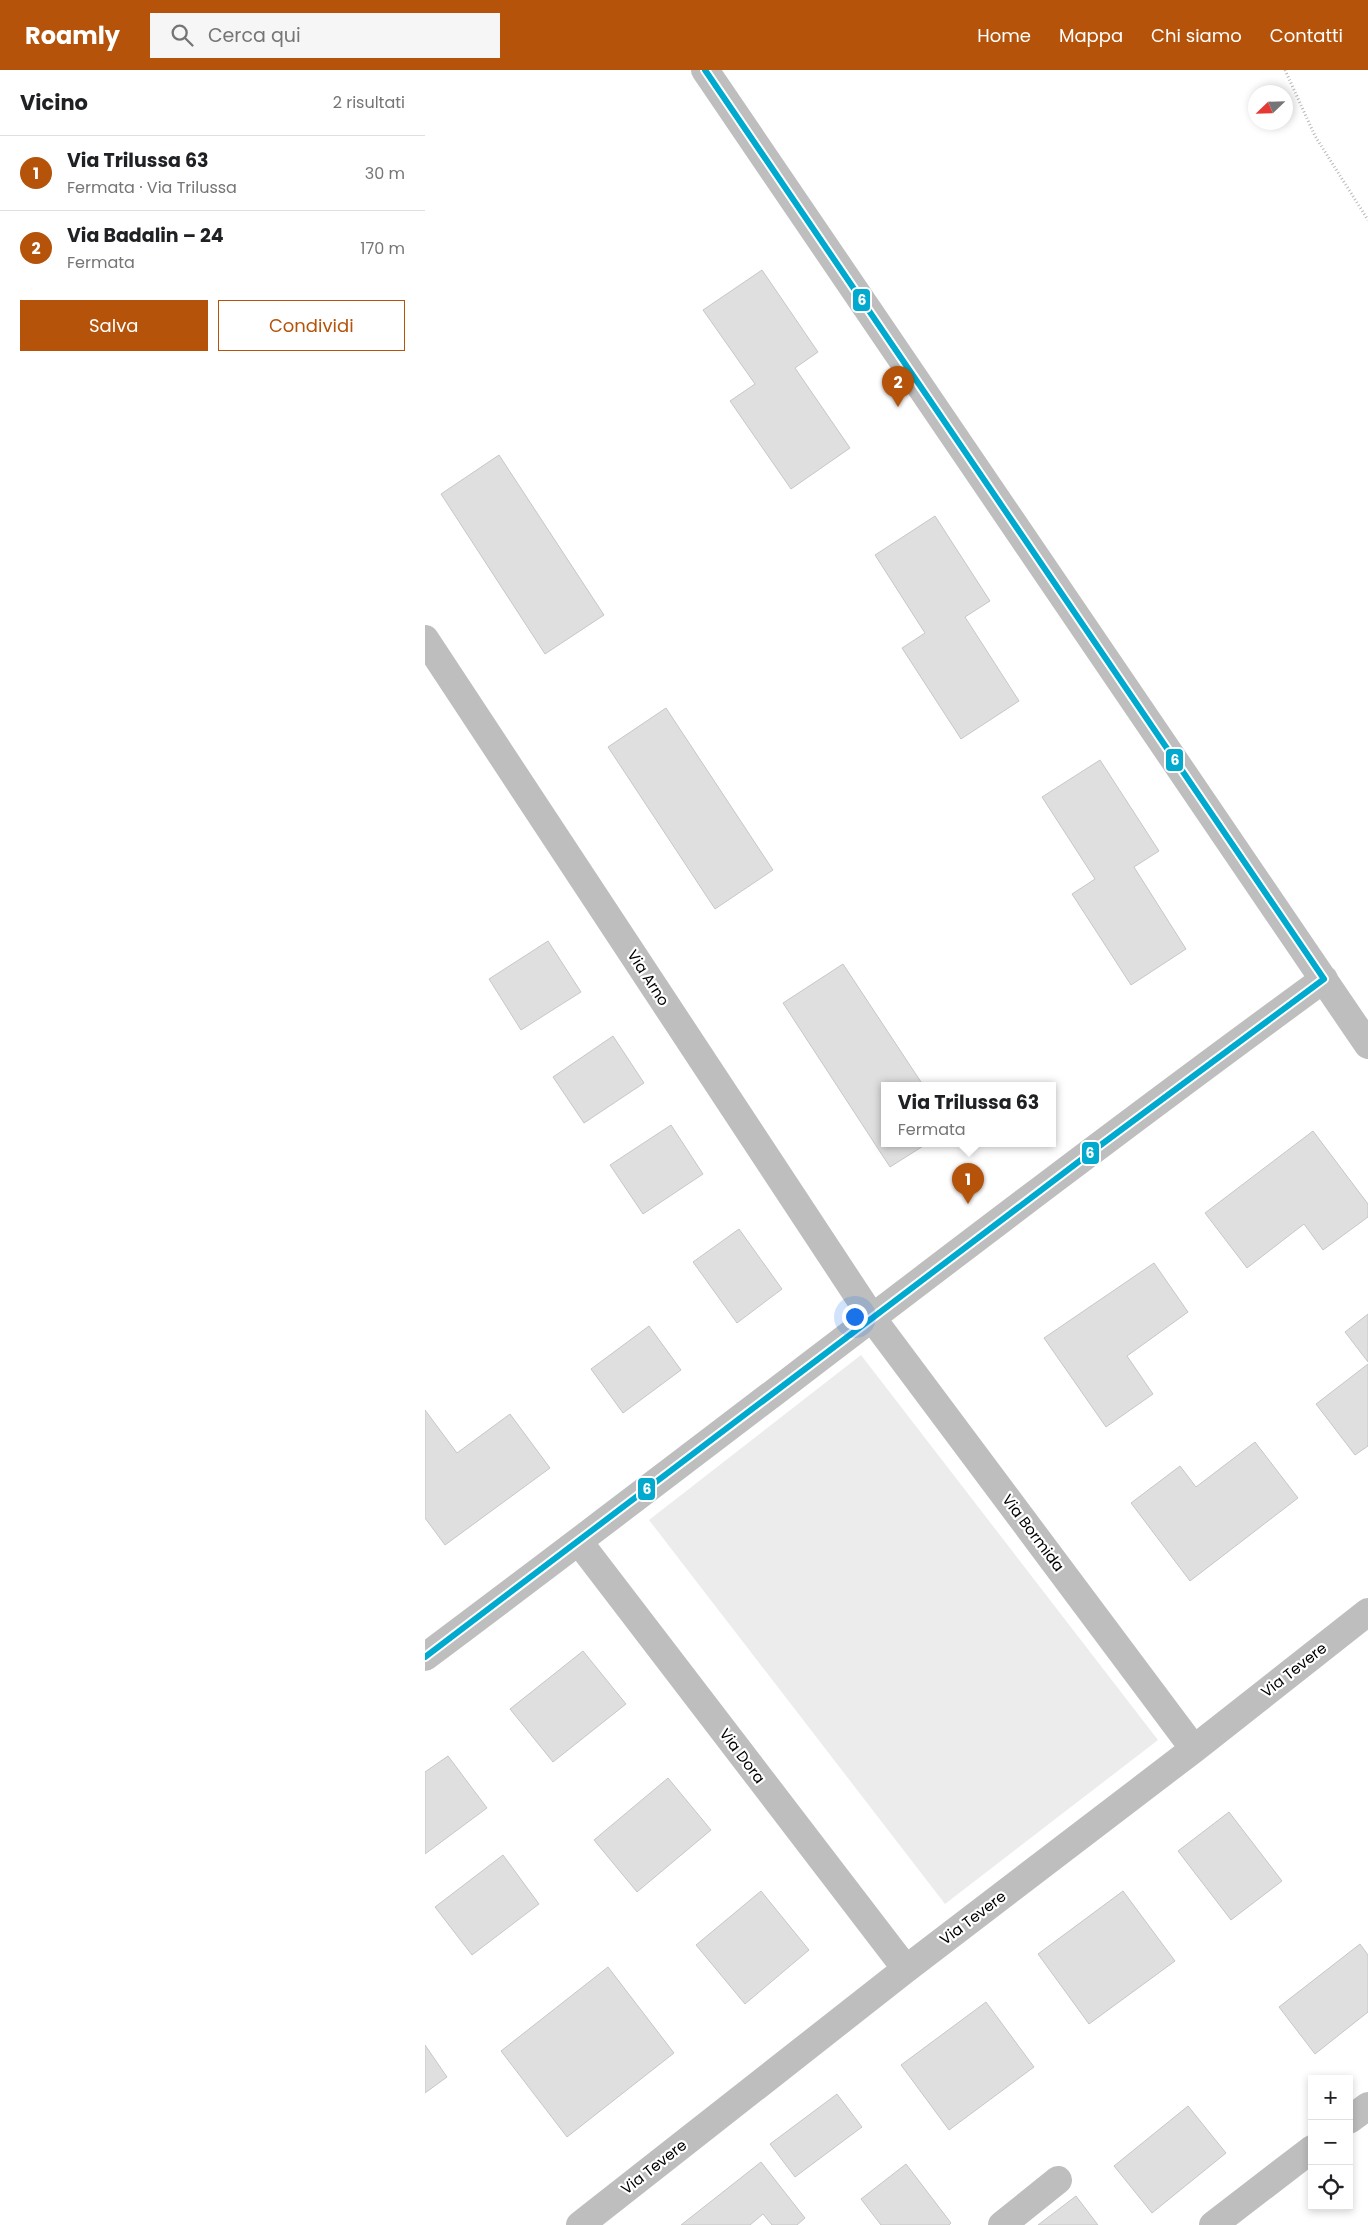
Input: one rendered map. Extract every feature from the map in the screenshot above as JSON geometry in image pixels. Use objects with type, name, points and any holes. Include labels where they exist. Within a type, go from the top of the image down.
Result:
[{"type":"street","points":[[705,70],[1368,1045]]},
{"type":"street","name":"Via Arno","points":[[425,639],[871,1317]]},
{"type":"street","points":[[425,1657],[579,1542],[871,1317],[1324,979]]},
{"type":"street","name":"Via Bormida","points":[[871,1317],[1194,1749]]},
{"type":"street","name":"Via Dora","points":[[579,1542],[906,1969]]},
{"type":"street","name":"Via Tevere","points":[[580,2225],[906,1969],[1194,1749],[1368,1612]]},
{"type":"street","points":[[1353,2117],[1368,2106]]},
{"type":"street","points":[[1213,2225],[1308,2152]]},
{"type":"street","points":[[1001,2225],[1058,2180]]},
{"type":"path","points":[[1285,70],[1315,136],[1368,220]]},
{"type":"shaded area","points":[[861,1355],[1158,1740],[945,1904],[649,1520]]},
{"type":"building","points":[[762,270],[818,352],[795,368],[850,448],[791,489],[730,401],[755,384],[703,310]]},
{"type":"building","points":[[499,455],[604,615],[545,654],[441,494]]},
{"type":"building","points":[[935,516],[990,601],[965,617],[1019,701],[961,739],[902,648],[925,633],[875,555]]},
{"type":"building","points":[[666,708],[773,870],[715,909],[608,747]]},
{"type":"building","points":[[1100,760],[1159,851],[1134,867],[1186,949],[1131,985],[1072,894],[1095,879],[1042,797]]},
{"type":"building","points":[[548,941],[581,992],[521,1030],[489,979]]},
{"type":"building","points":[[843,964],[921,1082],[881,1082],[881,1147],[922,1147],[890,1167],[783,1003]]},
{"type":"building","points":[[613,1036],[644,1083],[584,1123],[553,1077]]},
{"type":"building","points":[[671,1125],[703,1174],[643,1214],[610,1165]]},
{"type":"building","points":[[1313,1131],[1368,1204],[1368,1217],[1323,1250],[1304,1224],[1247,1268],[1205,1213]]},
{"type":"building","points":[[739,1229],[782,1289],[737,1323],[693,1262]]},
{"type":"building","points":[[1154,1263],[1188,1312],[1127,1356],[1153,1394],[1106,1427],[1044,1338]]},
{"type":"building","points":[[1368,1314],[1368,1362],[1345,1332]]},
{"type":"building","points":[[649,1326],[681,1370],[623,1413],[591,1369]]},
{"type":"building","points":[[1368,1364],[1368,1446],[1355,1455],[1316,1404]]},
{"type":"building","points":[[425,1410],[457,1453],[510,1414],[550,1468],[445,1545],[425,1518]]},
{"type":"building","points":[[1255,1442],[1298,1498],[1190,1581],[1131,1503],[1180,1466],[1196,1487]]},
{"type":"building","points":[[583,1651],[626,1704],[553,1762],[510,1709]]},
{"type":"building","points":[[448,1756],[487,1808],[425,1854],[425,1772]]},
{"type":"building","points":[[668,1778],[711,1830],[637,1892],[594,1840]]},
{"type":"building","points":[[1229,1812],[1282,1881],[1231,1920],[1178,1851]]},
{"type":"building","points":[[503,1855],[539,1904],[472,1955],[435,1907]]},
{"type":"building","points":[[761,1891],[809,1950],[745,2004],[696,1945]]},
{"type":"building","points":[[1123,1891],[1175,1961],[1089,2024],[1038,1954]]},
{"type":"building","points":[[1360,1944],[1368,1955],[1368,2012],[1315,2054],[1279,2007]]},
{"type":"building","points":[[608,1967],[674,2053],[567,2137],[501,2051]]},
{"type":"building","points":[[986,2002],[1034,2067],[949,2130],[901,2065]]},
{"type":"building","points":[[425,2045],[447,2077],[425,2093]]},
{"type":"building","points":[[837,2094],[862,2127],[795,2177],[770,2144]]},
{"type":"building","points":[[1188,2106],[1226,2153],[1152,2213],[1114,2166]]},
{"type":"building","points":[[761,2162],[805,2218],[797,2225],[772,2225],[763,2214],[750,2225],[681,2225]]},
{"type":"building","points":[[906,2164],[951,2223],[949,2225],[881,2225],[861,2199]]},
{"type":"building","points":[[1076,2196],[1098,2225],[1038,2225]]},
{"type":"transit line","name":"6","points":[[425,1657],[1098,1147],[1324,979],[705,70]]},
{"type":"place","name":"Via Badalin – 24","points":[[898,407]]},
{"type":"place","name":"Via Trilussa 63","points":[[968,1204]]}]
